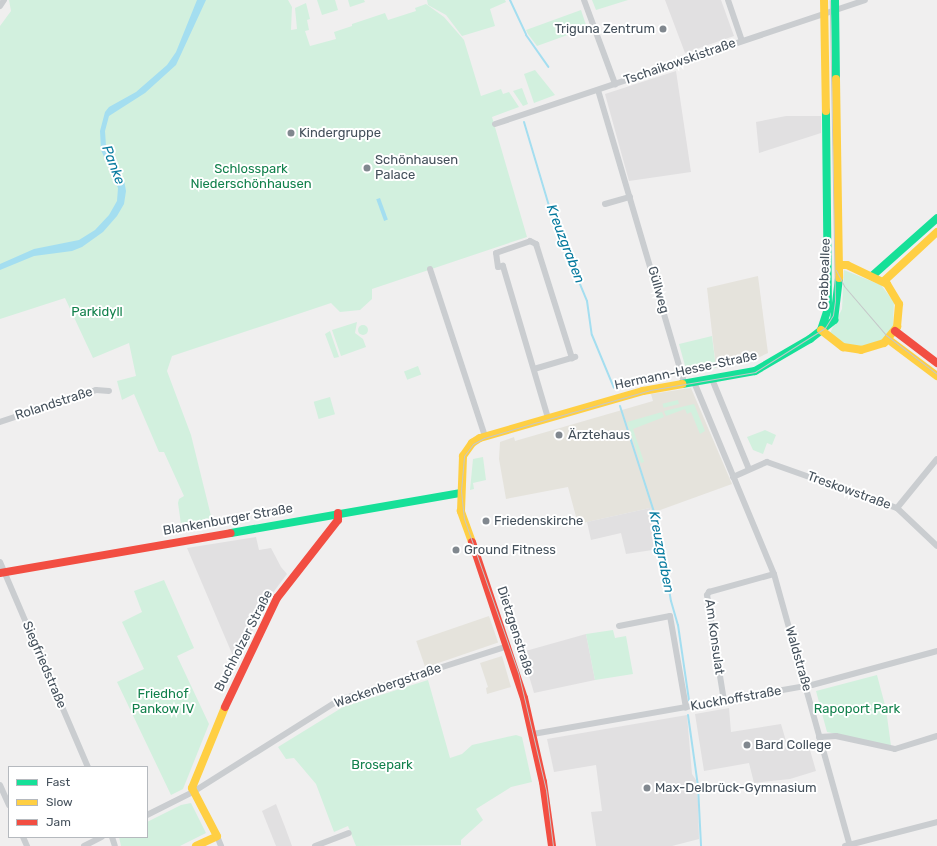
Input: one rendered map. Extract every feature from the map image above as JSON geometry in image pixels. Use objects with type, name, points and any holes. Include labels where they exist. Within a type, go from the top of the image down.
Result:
[{"type":"main road","name":"Grabbeallee","points":[[821,330],[828,308],[824,0]]},
{"type":"main road","name":"Grabbeallee","points":[[821,330],[831,323],[837,314],[839,265],[835,0]]},
{"type":"main road","points":[[872,276],[937,218]]},
{"type":"main road","points":[[884,281],[937,232]]},
{"type":"main road","points":[[821,330],[843,347],[857,350],[871,349],[888,340],[895,332],[899,317],[899,304],[896,295],[884,281],[847,265],[828,266]]},
{"type":"main road","name":"Hermann-Hesse-Straße","points":[[487,436],[643,391],[762,368],[821,330]]},
{"type":"main road","points":[[895,332],[937,363]]},
{"type":"main road","points":[[888,340],[937,376]]},
{"type":"main road","name":"Dietzgenstraße","points":[[487,436],[472,443],[465,452],[462,460],[460,493],[465,524],[508,646],[533,734],[552,846]]},
{"type":"main road","name":"Blankenburger Straße","points":[[2,572],[460,493]]},
{"type":"main road","name":"Buchholzer Straße","points":[[193,792],[192,788],[198,771],[236,679],[277,598],[338,520],[338,513]]},
{"type":"main road","points":[[193,792],[217,836],[196,846]]},
{"type":"street","points":[[0,6],[4,0]]},
{"type":"street","points":[[584,0],[615,84]]},
{"type":"street","points":[[728,0],[742,41]]},
{"type":"street","name":"Tschaikowskistraße","points":[[495,124],[865,0]]},
{"type":"street","name":"Güllweg","points":[[598,90],[684,383]]},
{"type":"street","points":[[605,204],[630,197]]},
{"type":"street","points":[[534,369],[573,358],[536,244],[530,241],[496,252],[498,267],[502,266],[548,418]]},
{"type":"street","points":[[430,270],[487,436]]},
{"type":"street","points":[[712,378],[749,469],[733,477]]},
{"type":"street","name":"Waldstraße","points":[[694,382],[774,574],[848,846]]},
{"type":"street","name":"Rolandstraße","points":[[0,422],[96,390],[109,391]]},
{"type":"street","points":[[897,508],[937,459]]},
{"type":"street","name":"Treskowstraße","points":[[749,469],[767,462],[897,508],[937,546]]},
{"type":"street","name":"Siegfriedstraße","points":[[0,562],[2,572],[88,766]]},
{"type":"street","name":"Am Konsulat","points":[[724,701],[707,596],[709,592],[774,574]]},
{"type":"street","points":[[619,626],[670,616],[686,708]]},
{"type":"street","name":"Wackenbergstraße","points":[[148,814],[193,792],[339,700],[508,646]]},
{"type":"street","name":"Kuckhoffstraße","points":[[533,734],[805,687],[937,651]]},
{"type":"street","points":[[819,736],[836,736],[895,749],[937,736]]},
{"type":"street","points":[[0,784],[8,803]]},
{"type":"street","points":[[848,846],[937,822]]},
{"type":"street","points":[[316,846],[349,833]]},
{"type":"street","points":[[217,836],[221,846]]},
{"type":"street","points":[[84,846],[100,838]]},
{"type":"shaded area","points":[[665,0],[721,0],[734,36],[685,53]]},
{"type":"shaded area","points":[[676,71],[691,172],[629,181],[605,94]]},
{"type":"shaded area","points":[[786,116],[821,116],[821,133],[759,153],[756,122]]},
{"type":"shaded area","points":[[758,276],[768,353],[751,361],[716,368],[707,288]]},
{"type":"shaded area","points":[[691,388],[732,484],[652,513],[650,508],[578,524],[568,487],[506,499],[499,459],[500,442],[514,437],[515,441],[653,401],[651,394]]},
{"type":"shaded area","points":[[650,508],[659,549],[626,554],[621,533],[591,540],[587,522]]},
{"type":"shaded area","points":[[256,537],[259,550],[271,548],[281,567],[287,574],[269,598],[236,663],[187,548]]},
{"type":"shaded area","points":[[489,616],[498,642],[425,668],[416,641]]},
{"type":"shaded area","points":[[586,634],[595,680],[534,693],[522,652]]},
{"type":"shaded area","points":[[502,656],[511,687],[487,694],[486,688],[488,687],[480,663]]},
{"type":"shaded area","name":"Bard College","points":[[729,708],[731,732],[781,724],[786,741],[792,740],[794,747],[808,743],[816,771],[790,779],[754,783],[749,763],[704,771],[695,714]]},
{"type":"shaded area","name":"Max-Delbrück-Gymnasium","points":[[687,715],[692,774],[696,780],[699,839],[672,846],[596,846],[591,812],[602,811],[596,765],[554,772],[547,739]]},
{"type":"shaded area","points":[[276,804],[292,846],[276,846],[262,811]]},
{"type":"green space","name":"Schlosspark Niederschönhausen","points":[[9,0],[288,0],[292,7],[291,30],[297,29],[295,8],[306,3],[310,19],[307,20],[309,30],[305,31],[310,46],[336,39],[334,32],[352,26],[352,24],[385,13],[388,20],[416,11],[415,8],[426,4],[444,17],[464,40],[481,96],[501,89],[503,94],[509,92],[519,107],[492,117],[527,237],[372,289],[372,299],[360,310],[340,312],[331,303],[172,356],[167,371],[191,435],[213,524],[182,531],[178,503],[179,499],[184,496],[164,452],[159,452],[134,394],[122,400],[117,381],[136,376],[129,343],[93,358],[65,298],[0,319],[0,26],[11,11]]},
{"type":"green space","points":[[317,0],[335,0],[338,10],[322,15]]},
{"type":"green space","points":[[348,0],[364,0],[365,2],[350,7]]},
{"type":"green space","points":[[427,0],[505,0],[506,2],[490,9],[495,26],[462,36],[446,15],[428,5]]},
{"type":"green space","points":[[592,0],[628,0],[596,10]]},
{"type":"green space","points":[[581,10],[587,28],[537,46],[526,30]]},
{"type":"green space","points":[[535,70],[555,95],[534,103],[524,74]]},
{"type":"green space","points":[[522,88],[528,104],[523,106],[513,91]]},
{"type":"green space","points":[[844,270],[881,285],[894,302],[893,326],[884,339],[864,347],[844,345],[830,333],[842,309]]},
{"type":"green space","points":[[357,322],[355,333],[363,339],[366,347],[341,356],[332,330]]},
{"type":"green space","points":[[361,325],[365,325],[367,326],[367,334],[361,335],[358,332],[358,328]]},
{"type":"green space","points":[[330,331],[339,357],[334,358],[325,334]]},
{"type":"green space","points":[[712,336],[716,368],[687,373],[679,344]]},
{"type":"green space","points":[[418,366],[421,374],[407,380],[404,371]]},
{"type":"green space","points":[[330,397],[335,414],[319,419],[314,402]]},
{"type":"green space","points":[[678,400],[679,404],[663,408],[662,404]]},
{"type":"green space","points":[[694,404],[705,431],[700,434],[691,412],[687,414],[685,409],[666,416],[664,411]]},
{"type":"green space","points":[[662,412],[664,417],[633,429],[644,462],[641,463],[627,422]]},
{"type":"green space","points":[[765,430],[776,435],[772,445],[767,443],[763,454],[753,450],[747,437]]},
{"type":"green space","points":[[483,457],[486,480],[473,483],[474,489],[470,490],[473,459]]},
{"type":"green space","name":"Friedhof Pankow IV","points":[[164,580],[194,648],[177,656],[209,724],[183,789],[171,795],[117,682],[144,669],[122,622],[142,612],[134,591]]},
{"type":"green space","points":[[613,630],[615,638],[626,636],[633,674],[595,680],[586,634]]},
{"type":"green space","name":"Rapoport Park","points":[[877,675],[886,709],[891,746],[827,732],[816,691]]},
{"type":"green space","name":"Brosepark","points":[[428,680],[450,758],[462,754],[472,745],[516,735],[522,737],[532,782],[511,787],[476,809],[483,820],[461,840],[461,845],[356,846],[348,826],[334,832],[316,784],[294,758],[286,759],[278,747],[343,707]]},
{"type":"green space","points":[[191,803],[206,833],[180,846],[121,846],[119,838],[148,838],[148,822],[181,805]]},
{"type":"water","name":"Panke","points":[[197,0],[206,0],[176,65],[145,93],[109,116],[105,131],[106,146],[124,180],[126,191],[124,204],[117,216],[103,232],[82,247],[72,251],[34,256],[0,270],[0,264],[34,249],[79,240],[95,230],[109,215],[117,201],[118,188],[101,150],[100,131],[105,112],[109,107],[136,92],[167,65],[176,52]]},
{"type":"water","points":[[380,198],[388,220],[384,221],[376,199]]},
{"type":"waterway","name":"Kreuzgraben","points":[[510,0],[526,35],[548,67]]},
{"type":"waterway","name":"Kreuzgraben","points":[[524,122],[553,219],[587,301],[592,335],[614,388]]},
{"type":"waterway","name":"Kreuzgraben","points":[[620,406],[657,521],[671,601],[678,625],[689,700]]},
{"type":"waterway","name":"Kreuzgraben","points":[[688,715],[698,786],[701,846]]},
{"type":"tram line","points":[[553,846],[546,790],[518,672],[464,519],[461,491],[464,456],[473,444],[484,438],[538,422],[650,390],[755,372],[825,328],[833,315],[835,301],[830,0]]},
{"type":"tram line","points":[[836,270],[844,286],[886,335],[937,374]]},
{"type":"traffic: fast","points":[[835,0],[836,79]]},
{"type":"traffic: fast","points":[[821,330],[828,308],[826,111]]},
{"type":"traffic: fast","points":[[872,276],[937,218]]},
{"type":"traffic: fast","points":[[682,384],[755,371],[810,339],[834,320],[839,278]]},
{"type":"traffic: fast","points":[[231,533],[460,493]]},
{"type":"traffic: slow","points":[[824,0],[826,111]]},
{"type":"traffic: slow","points":[[836,79],[839,278]]},
{"type":"traffic: slow","points":[[884,281],[937,232]]},
{"type":"traffic: slow","points":[[821,330],[843,347],[861,350],[884,343],[897,327],[899,304],[887,284],[847,265],[839,265]]},
{"type":"traffic: slow","points":[[889,340],[937,376]]},
{"type":"traffic: slow","points":[[472,542],[461,511],[463,456],[472,443],[480,438],[643,391],[682,384]]},
{"type":"traffic: slow","points":[[196,846],[217,836],[192,788],[225,707]]},
{"type":"traffic: jam","points":[[895,331],[937,363]]},
{"type":"traffic: jam","points":[[225,707],[277,598],[338,520],[338,513]]},
{"type":"traffic: jam","points":[[0,573],[231,533]]},
{"type":"traffic: jam","points":[[472,542],[524,698],[543,782],[552,846]]},
{"type":"place","name":"Triguna Zentrum","points":[[663,29]]},
{"type":"place","name":"Kindergruppe","points":[[291,133]]},
{"type":"place","name":"Schönhausen Palace","points":[[367,168]]},
{"type":"place","name":"Ärztehaus","points":[[559,435]]},
{"type":"place","name":"Friedenskirche","points":[[486,521]]},
{"type":"place","name":"Ground Fitness","points":[[456,550]]},
{"type":"place","name":"Bard College","points":[[747,745]]},
{"type":"place","name":"Max-Delbrück-Gymnasium","points":[[647,788]]},
{"type":"park label","name":"Parkidyll","points":[[97,312]]}]
